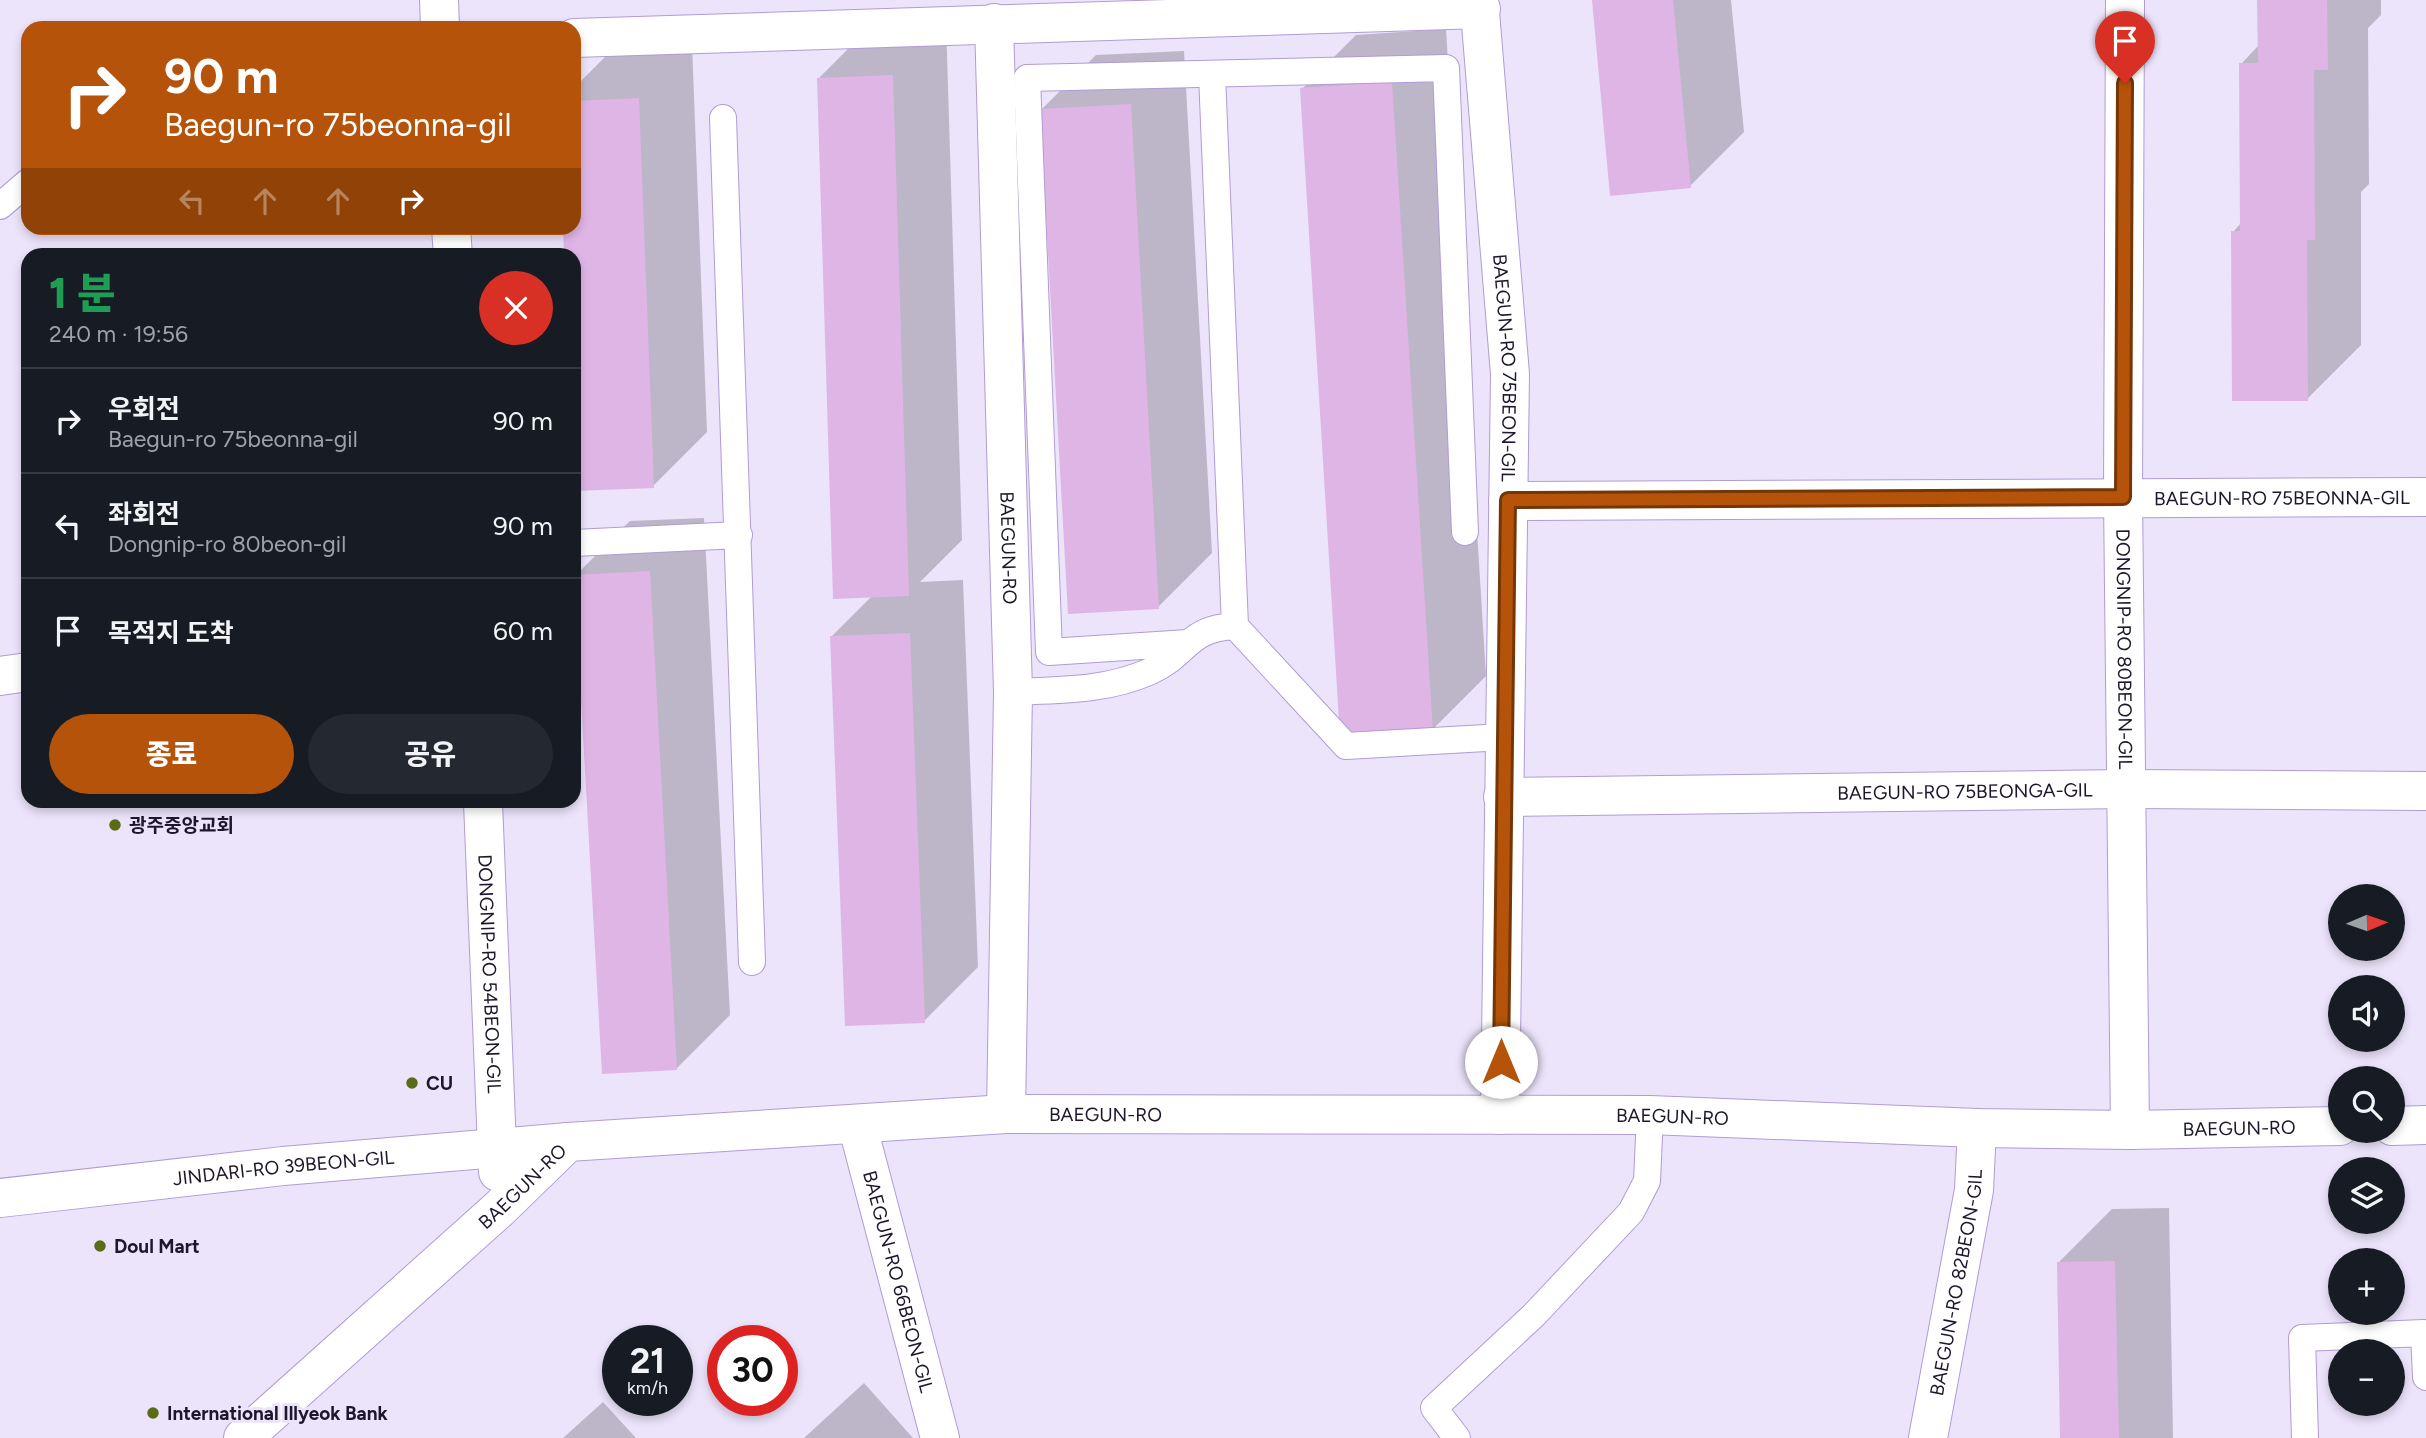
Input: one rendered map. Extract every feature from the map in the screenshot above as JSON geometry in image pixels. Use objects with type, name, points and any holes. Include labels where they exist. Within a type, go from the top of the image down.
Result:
[{"type":"street","points":[[439,0],[440,21]]},
{"type":"street","name":"DONGNIP-RO 80BEON-GIL","points":[[2125,0],[2123,497],[2130,1130]]},
{"type":"street","points":[[581,37],[1480,4]]},
{"type":"street","name":"BAEGUN-RO 75BEON-GIL","points":[[1480,4],[1510,374],[1503,737],[1500,1115]]},
{"type":"street","name":"BAEGUN-RO","points":[[994,23],[1013,692],[1006,1114]]},
{"type":"street","name":"BAEGUN-RO 75BEONNA-GIL","points":[[1508,500],[2426,497]]},
{"type":"street","points":[[0,676],[21,673]]},
{"type":"street","name":"BAEGUN-RO 75BEONGA-GIL","points":[[1503,797],[2126,789],[2426,791]]},
{"type":"street","name":"DONGNIP-RO 54BEON-GIL","points":[[483,808],[499,1209]]},
{"type":"street","name":"BAEGUN-RO","points":[[243,1438],[499,1209],[568,1142],[1006,1114],[1650,1115],[1977,1128],[2130,1130],[2328,1126]]},
{"type":"street","name":"BAEGUN-RO 66BEON-GIL","points":[[857,1124],[940,1438]]},
{"type":"street","points":[[2405,1126],[2426,1125]]},
{"type":"street","name":"BAEGUN-RO 82BEON-GIL","points":[[1927,1438],[1973,1189],[1977,1128]]},
{"type":"street","name":"JINDARI-RO 39BEON-GIL","points":[[0,1198],[283,1166],[568,1142]]},
{"type":"lane","points":[[1188,643],[1049,652],[1027,78],[1446,68],[1465,532]]},
{"type":"lane","points":[[1212,75],[1235,626],[1346,746],[1503,737]]},
{"type":"lane","points":[[723,118],[752,962]]},
{"type":"lane","points":[[0,206],[21,188]]},
{"type":"lane","points":[[581,543],[739,535]]},
{"type":"lane","points":[[1013,692],[1097,689],[1153,670],[1210,627],[1235,626]]},
{"type":"lane","points":[[1457,1438],[1434,1408],[1534,1315],[1631,1212],[1647,1181],[1650,1115]]},
{"type":"lane","points":[[2305,1438],[2302,1338],[2424,1334],[2426,1377]]},
{"type":"building","points":[[1592,0],[1673,0],[1691,188],[1610,196]]},
{"type":"building","points":[[2257,0],[2327,0],[2328,70],[2314,70],[2315,240],[2307,240],[2308,401],[2232,401],[2231,231],[2240,231],[2239,63],[2258,63]]},
{"type":"building","points":[[893,75],[909,596],[833,599],[817,78]]},
{"type":"building","points":[[1392,82],[1433,732],[1340,737],[1300,88]]},
{"type":"building","points":[[639,98],[654,488],[581,491],[581,248],[564,248],[563,235],[581,235],[581,101]]},
{"type":"building","points":[[1131,104],[1159,609],[1068,614],[1040,109]]},
{"type":"building","points":[[650,571],[677,1070],[602,1074],[581,700],[581,575]]},
{"type":"building","points":[[910,633],[925,1023],[845,1026],[830,636]]},
{"type":"building","points":[[2115,1261],[2119,1438],[2060,1438],[2057,1262]]},
{"type":"place","name":"광주중앙교회","points":[[115,825]]},
{"type":"place","name":"CU","points":[[412,1083]]},
{"type":"place","name":"Doul Mart","points":[[100,1246]]},
{"type":"place","name":"International Illyeok Bank","points":[[153,1413]]},
{"type":"route","points":[[1501,1062],[1508,500],[2123,497],[2125,83]]}]
